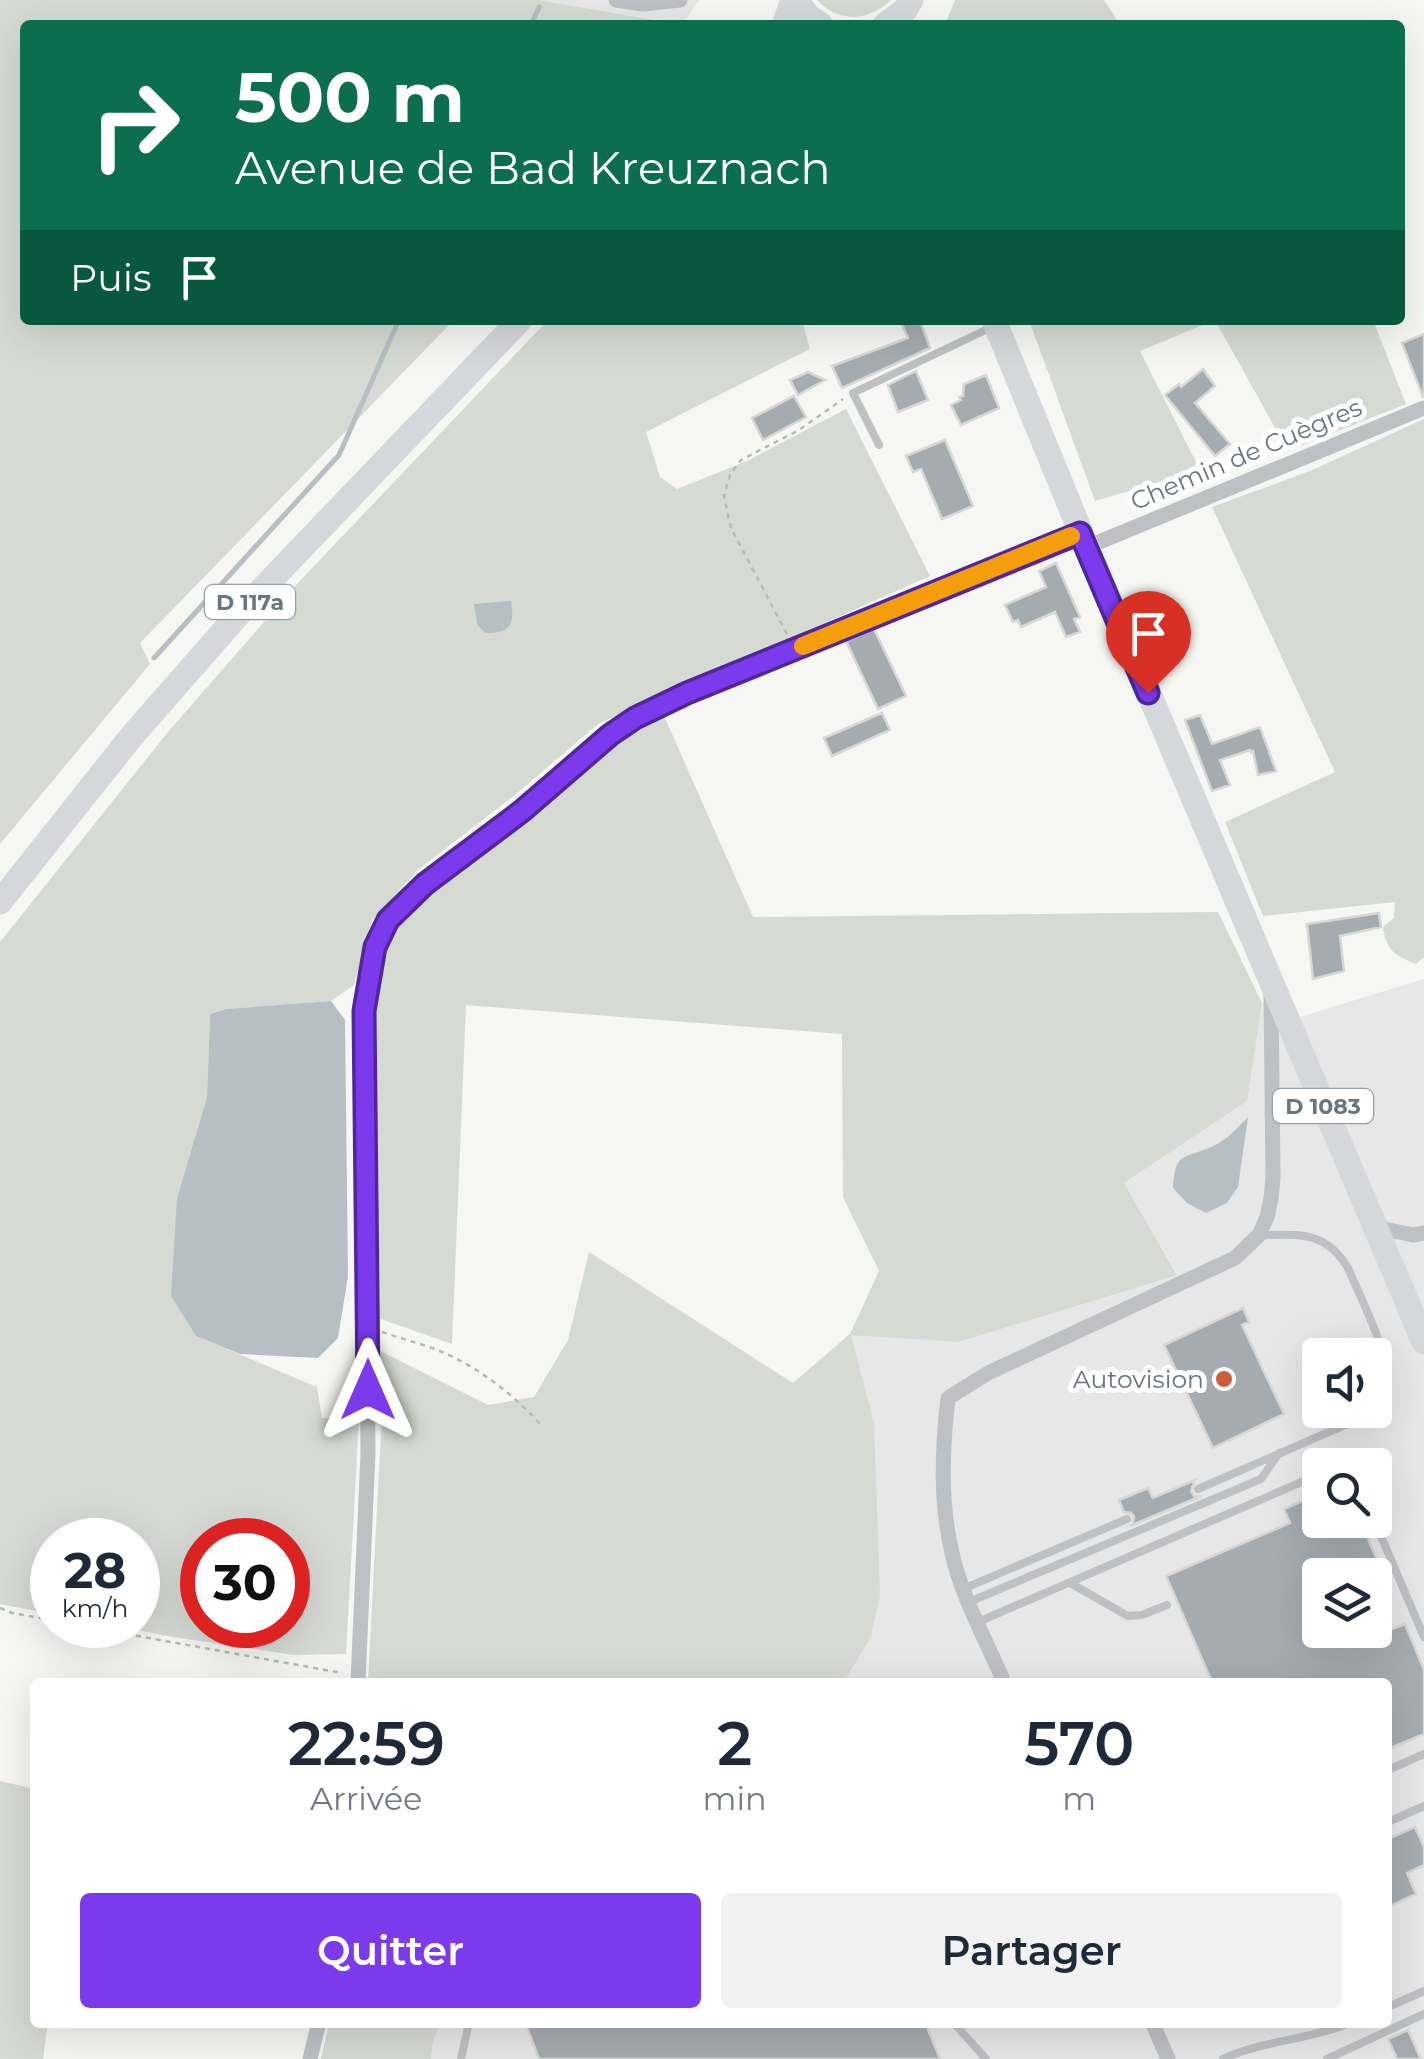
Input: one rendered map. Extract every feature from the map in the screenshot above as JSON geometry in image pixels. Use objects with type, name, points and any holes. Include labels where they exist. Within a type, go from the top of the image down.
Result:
[{"type":"main road","points":[[795,0],[814,20]]},
{"type":"main road","name":"D 117a","points":[[0,902],[131,737],[232,622],[515,325]]},
{"type":"main road","name":"D 1083","points":[[996,325],[1424,1342]]},
{"type":"street","points":[[616,0],[643,4],[680,0]]},
{"type":"street","name":"Chemin de Cuègres","points":[[358,1678],[368,1453],[364,1011],[375,947],[388,920],[425,884],[635,718],[795,649],[1424,408]]},
{"type":"street","points":[[1002,1678],[966,1596],[952,1552],[944,1494],[948,1398],[988,1373],[1235,1258],[1259,1235],[1268,1217],[1274,1178],[1271,985]]},
{"type":"street","points":[[1375,1226],[1413,1235],[1424,1233]]},
{"type":"street","points":[[310,2059],[318,2028]]},
{"type":"street","points":[[1155,2028],[1168,2059]]},
{"type":"lane","points":[[879,445],[853,392],[991,325]]},
{"type":"lane","points":[[1259,1235],[1312,1237],[1342,1257],[1376,1338]]},
{"type":"lane","points":[[1198,1489],[1338,1428]]},
{"type":"lane","points":[[966,1596],[1261,1479],[1279,1454]]},
{"type":"lane","points":[[978,1622],[1302,1482]]},
{"type":"lane","points":[[966,1596],[1127,1519]]},
{"type":"lane","points":[[1382,1538],[1424,1637]]},
{"type":"lane","points":[[1070,1582],[1128,1616],[1142,1615],[1166,1604]]},
{"type":"lane","points":[[1392,1768],[1424,1754]]},
{"type":"lane","points":[[1392,1820],[1424,1806]]},
{"type":"lane","points":[[1392,2005],[1424,1991]]},
{"type":"lane","points":[[1327,2059],[1424,2014]]},
{"type":"lane","points":[[461,2059],[468,2028]]},
{"type":"lane","points":[[958,2028],[986,2059]]},
{"type":"lane","points":[[1223,2059],[1339,2028]]},
{"type":"path","points":[[795,649],[731,528],[724,496],[730,475],[741,460],[799,430],[853,392]]},
{"type":"path","points":[[367,1327],[445,1353],[498,1384],[542,1426]]},
{"type":"path","points":[[0,1608],[30,1616]]},
{"type":"path","points":[[160,1641],[348,1678]]},
{"type":"shaded area","points":[[0,0],[539,0],[656,20],[20,20],[20,325],[449,325],[140,643],[150,664],[0,844]]},
{"type":"shaded area","points":[[539,0],[699,0],[686,20],[659,20]]},
{"type":"shaded area","points":[[817,0],[891,0],[873,13],[854,17],[835,13]]},
{"type":"shaded area","points":[[955,0],[1104,0],[1117,20],[947,20]]},
{"type":"shaded area","points":[[543,325],[803,325],[810,349],[646,432],[660,477],[677,489],[747,461],[846,409],[930,576],[598,724],[419,869],[372,920],[354,985],[331,1001],[226,1009],[210,1014],[207,1097],[177,1198],[196,1336],[317,1387],[322,1418],[359,1420],[346,1654],[294,1655],[247,1648],[310,1648],[310,1518],[180,1518],[180,1638],[160,1634],[160,1518],[30,1518],[30,1610],[0,1604],[0,942],[168,732],[298,583]]},
{"type":"shaded area","points":[[1031,325],[1203,325],[1140,351],[1200,470],[1095,501]]},
{"type":"shaded area","points":[[1218,325],[1375,325],[1406,404],[1288,451]]},
{"type":"shaded area","points":[[1424,419],[1424,957],[1416,964],[1397,955],[1386,941],[1383,927],[1394,918],[1395,902],[1263,916],[1225,822],[1335,772],[1212,507],[1310,471]]},
{"type":"shaded area","points":[[511,601],[509,626],[500,632],[485,633],[477,624],[474,604]]},
{"type":"shaded area","points":[[664,716],[753,917],[1218,912],[1262,1003],[1247,1101],[1124,1183],[1177,1275],[959,1342],[851,1335],[874,1423],[880,1596],[870,1639],[846,1678],[368,1678],[382,1413],[378,1350],[488,1405],[534,1397],[568,1340],[589,1252],[793,1383],[850,1334],[879,1271],[843,1197],[842,1034],[466,1005],[452,1344],[375,1317],[371,1002],[381,950],[391,928],[434,884],[549,799],[621,734]]},
{"type":"shaded area","points":[[1424,979],[1424,2059],[431,2059],[438,2028],[1392,2028],[1392,1678],[846,1678],[870,1639],[874,1423],[850,1334],[960,1342],[1177,1274],[1124,1183],[1246,1101],[1262,1003],[1289,995],[1300,1017]]},
{"type":"shaded area","points":[[331,1001],[345,1020],[348,1276],[338,1338],[318,1358],[240,1354],[196,1336],[171,1296],[177,1198],[207,1097],[210,1014],[226,1009]]},
{"type":"shaded area","points":[[1248,1117],[1238,1187],[1227,1203],[1206,1213],[1187,1203],[1173,1188],[1179,1162],[1222,1141]]},
{"type":"shaded area","points":[[0,1781],[30,1788],[30,2028],[47,2028],[43,2059],[0,2059]]},
{"type":"shaded area","points":[[328,2028],[439,2028],[431,2059],[321,2059]]},
{"type":"building","points":[[902,325],[922,325],[930,348],[842,388],[832,366],[908,338]]},
{"type":"building","points":[[1424,334],[1424,397],[1423,397],[1402,343]]},
{"type":"building","points":[[1203,369],[1215,386],[1195,403],[1230,444],[1215,456],[1165,395]]},
{"type":"building","points":[[916,371],[928,400],[898,412],[888,385]]},
{"type":"building","points":[[808,372],[825,380],[798,395],[790,380]]},
{"type":"building","points":[[986,375],[999,408],[961,425],[951,405],[961,400],[964,384]]},
{"type":"building","points":[[794,396],[806,417],[763,440],[752,418]]},
{"type":"building","points":[[945,440],[973,506],[942,519],[921,469],[913,472],[906,456]]},
{"type":"building","points":[[1056,563],[1080,617],[1074,619],[1080,632],[1066,637],[1055,612],[1021,627],[1018,620],[1013,622],[1005,605],[1046,587],[1039,571]]},
{"type":"building","points":[[874,629],[906,696],[878,709],[846,641]]},
{"type":"building","points":[[882,713],[890,730],[832,756],[824,738]]},
{"type":"building","points":[[1200,715],[1212,744],[1260,727],[1276,771],[1258,775],[1250,750],[1220,760],[1230,785],[1212,791],[1185,720]]},
{"type":"building","points":[[1379,913],[1381,927],[1340,936],[1344,971],[1313,979],[1307,924]]},
{"type":"building","name":"Autovision","points":[[1243,1308],[1249,1322],[1242,1325],[1284,1414],[1213,1448],[1164,1345]]},
{"type":"building","points":[[1195,1480],[1191,1491],[1194,1496],[1201,1496],[1130,1526],[1134,1517],[1124,1512],[1119,1500],[1148,1488],[1153,1498]]},
{"type":"building","points":[[1302,1501],[1302,1538],[1368,1538],[1376,1558],[1302,1558],[1302,1648],[1392,1648],[1392,1629],[1405,1624],[1424,1670],[1424,1734],[1392,1747],[1392,1678],[1210,1678],[1166,1576],[1290,1523],[1284,1509]]},
{"type":"building","points":[[1415,1827],[1424,1847],[1424,1865],[1407,1873],[1416,1894],[1392,1905],[1392,1837]]},
{"type":"building","points":[[527,2028],[927,2028],[940,2059],[539,2059]]},
{"type":"building","points":[[1408,2030],[1421,2059],[1397,2059],[1388,2039]]},
{"type":"waterway","points":[[533,20],[539,7]]},
{"type":"waterway","points":[[154,658],[339,455],[397,325]]},
{"type":"slow traffic","points":[[803,646],[1071,536]]},
{"type":"place","name":"Autovision","points":[[1224,1379]]},
{"type":"route","points":[[368,1390],[364,1011],[375,947],[388,920],[425,884],[635,718],[687,693],[1080,533],[1148,693]]}]
